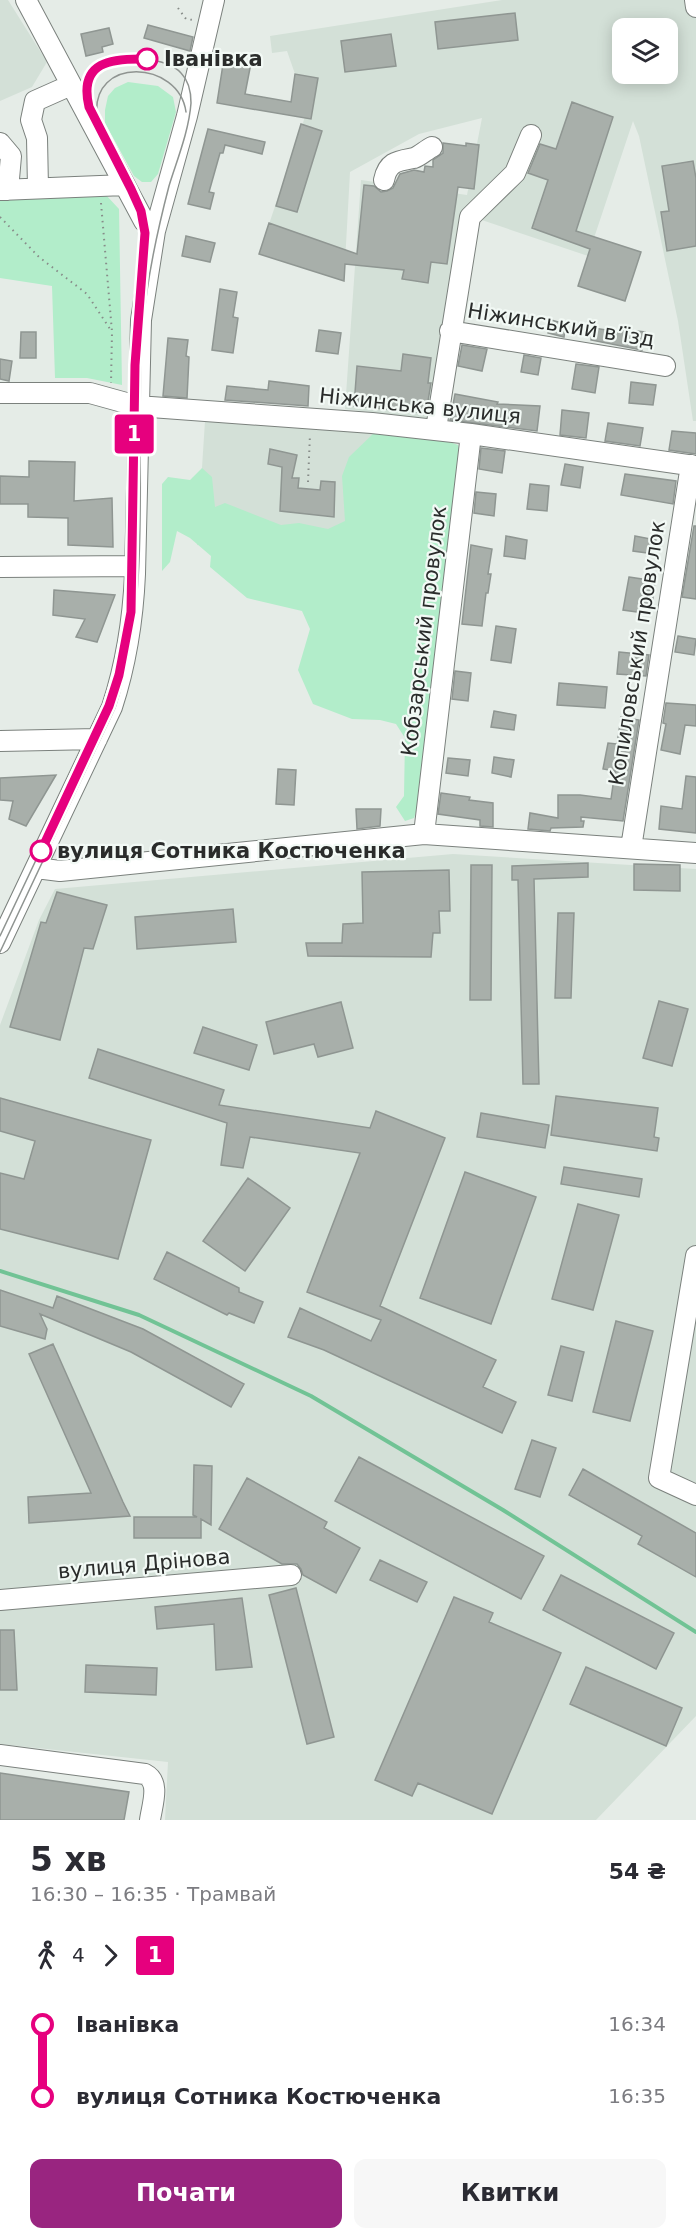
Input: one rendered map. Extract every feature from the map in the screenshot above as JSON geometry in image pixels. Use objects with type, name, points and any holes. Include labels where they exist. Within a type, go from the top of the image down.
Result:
[{"type":"street","points":[[26,0],[144,220],[156,231]]},
{"type":"street","points":[[0,943],[97,740],[112,707],[122,676],[133,608],[141,320],[156,231],[187,116],[214,0]]},
{"type":"street","points":[[695,0],[696,7]]},
{"type":"street","points":[[38,188],[37,138],[31,120],[35,102],[71,85]]},
{"type":"street","points":[[436,429],[470,217],[515,173],[531,135]]},
{"type":"street","points":[[0,142],[10,156],[4,190],[125,184]]},
{"type":"street","points":[[384,180],[386,171],[394,163],[405,158],[417,158],[432,147]]},
{"type":"street","name":"Ніжинський в’їзд","points":[[450,332],[665,366]]},
{"type":"street","name":"Ніжинська вулиця","points":[[0,393],[90,393],[137,406],[436,429],[694,466]]},
{"type":"street","name":"Кобзарський провулок","points":[[424,834],[471,434]]},
{"type":"street","name":"Копиловський провулок","points":[[631,848],[694,466]]},
{"type":"street","points":[[0,567],[135,566]]},
{"type":"street","points":[[0,741],[97,740]]},
{"type":"street","points":[[36,868],[60,871],[424,834],[696,853]]},
{"type":"street","points":[[696,1256],[659,1478],[696,1495]]},
{"type":"street","name":"вулиця Дрінова","points":[[0,1600],[291,1575]]},
{"type":"street","points":[[0,1755],[145,1774],[152,1777],[155,1783],[150,1820]]},
{"type":"path","points":[[178,8],[186,18],[199,21]]},
{"type":"path","points":[[100,186],[112,332],[112,400]]},
{"type":"path","points":[[0,217],[39,257],[87,294],[112,332]]},
{"type":"path","points":[[308,482],[311,419]]},
{"type":"shaded area","points":[[0,0],[8,0],[47,62],[32,87],[0,101]]},
{"type":"shaded area","points":[[502,0],[696,0],[696,421],[693,421],[678,321],[639,136],[633,121],[588,256],[464,214],[432,419],[345,409],[361,180],[467,195],[482,118],[419,134],[350,172],[344,281],[259,254],[318,78],[295,74],[287,51],[272,53],[270,36]]},
{"type":"shaded area","points":[[205,421],[375,432],[367,556],[197,545]]},
{"type":"shaded area","points":[[453,854],[696,869],[696,1716],[596,1820],[165,1820],[168,1762],[0,1744],[0,1025],[39,920],[55,889]]},
{"type":"green space","points":[[128,82],[158,86],[173,97],[176,112],[158,174],[151,182],[142,182],[134,176],[105,123],[108,96],[115,88]]},
{"type":"green space","points":[[105,194],[119,209],[122,385],[87,378],[55,378],[52,286],[0,278],[0,197]]},
{"type":"green space","points":[[375,432],[436,437],[458,445],[462,456],[418,806],[414,818],[405,821],[396,807],[404,796],[405,738],[396,724],[380,720],[352,719],[313,704],[298,670],[310,629],[302,611],[247,598],[210,567],[211,556],[190,538],[177,531],[170,562],[162,571],[162,484],[168,477],[190,480],[202,468],[212,477],[215,507],[225,503],[281,525],[299,523],[328,529],[345,521],[342,476],[349,457]]},
{"type":"building","points":[[515,13],[518,40],[438,49],[435,22]]},
{"type":"building","points":[[148,25],[193,37],[190,51],[144,38]]},
{"type":"building","points":[[109,28],[113,44],[102,47],[103,52],[86,56],[81,34]]},
{"type":"building","points":[[391,34],[396,66],[345,72],[341,41]]},
{"type":"building","points":[[224,58],[251,63],[245,94],[291,102],[295,74],[318,78],[311,119],[217,103]]},
{"type":"building","points":[[572,102],[613,117],[576,231],[641,252],[625,301],[578,286],[590,249],[532,228],[548,180],[528,173],[540,144],[556,149]]},
{"type":"building","points":[[301,124],[322,131],[297,212],[276,206]]},
{"type":"building","points":[[208,129],[265,142],[262,154],[225,145],[223,153],[220,153],[209,192],[214,193],[210,209],[188,204]]},
{"type":"building","points":[[443,143],[479,145],[474,189],[458,187],[447,264],[431,262],[428,283],[402,279],[404,270],[345,264],[344,281],[259,254],[269,223],[357,254],[364,185],[374,186],[381,192],[387,191],[393,188],[400,174],[414,170],[424,172],[425,166],[433,167],[433,160],[443,153]]},
{"type":"building","points":[[693,161],[696,178],[696,246],[667,251],[661,212],[669,211],[662,166]]},
{"type":"building","points":[[186,236],[215,243],[210,262],[182,256]]},
{"type":"building","points":[[220,289],[237,292],[233,317],[238,318],[233,353],[212,350]]},
{"type":"building","points":[[551,320],[566,324],[564,337],[548,333]]},
{"type":"building","points":[[593,328],[620,332],[620,329],[645,332],[642,350],[591,340]]},
{"type":"building","points":[[319,330],[341,333],[338,354],[316,351]]},
{"type":"building","points":[[21,332],[36,332],[36,358],[20,358]]},
{"type":"building","points":[[168,338],[188,340],[187,398],[163,396]]},
{"type":"building","points":[[462,345],[487,349],[482,371],[458,366]]},
{"type":"building","points":[[403,354],[431,358],[428,383],[431,383],[426,413],[354,406],[357,366],[401,371]]},
{"type":"building","points":[[524,355],[541,358],[538,375],[521,372]]},
{"type":"building","points":[[0,359],[12,361],[9,381],[0,379]]},
{"type":"building","points":[[576,364],[599,367],[595,393],[572,389]]},
{"type":"building","points":[[269,381],[309,386],[308,406],[225,400],[227,386],[268,390]]},
{"type":"building","points":[[631,382],[656,385],[653,405],[629,403]]},
{"type":"building","points":[[455,394],[498,402],[497,404],[540,406],[537,431],[450,420]]},
{"type":"building","points":[[562,410],[589,413],[586,438],[560,435]]},
{"type":"building","points":[[608,423],[643,428],[640,446],[605,441]]},
{"type":"building","points":[[672,431],[696,433],[696,454],[669,450]]},
{"type":"building","points":[[481,448],[505,451],[502,473],[479,469]]},
{"type":"building","points":[[270,449],[297,455],[292,478],[299,478],[298,488],[320,490],[321,481],[335,482],[334,517],[280,511],[282,467],[268,464]]},
{"type":"building","points":[[29,461],[75,462],[74,501],[112,498],[113,547],[68,545],[68,518],[28,517],[28,504],[0,504],[0,476],[29,477]]},
{"type":"building","points":[[565,464],[583,467],[580,488],[561,485]]},
{"type":"building","points":[[625,474],[676,481],[673,504],[621,495]]},
{"type":"building","points":[[530,484],[549,486],[547,511],[527,509]]},
{"type":"building","points":[[476,492],[496,494],[494,516],[474,513]]},
{"type":"building","points":[[694,526],[696,526],[696,599],[682,597]]},
{"type":"building","points":[[506,536],[527,540],[525,559],[504,556]]},
{"type":"building","points":[[635,536],[656,540],[654,554],[633,551]]},
{"type":"building","points":[[471,545],[492,549],[488,574],[491,574],[482,626],[462,624]]},
{"type":"building","points":[[629,577],[655,581],[651,614],[623,610]]},
{"type":"building","points":[[54,590],[115,595],[97,642],[76,637],[85,619],[53,615]]},
{"type":"building","points":[[496,626],[516,629],[511,663],[491,660]]},
{"type":"building","points":[[678,636],[696,639],[694,655],[675,652]]},
{"type":"building","points":[[619,652],[649,655],[646,676],[617,674]]},
{"type":"building","points":[[455,671],[471,673],[468,701],[452,699]]},
{"type":"building","points":[[559,683],[607,687],[605,708],[557,705]]},
{"type":"building","points":[[666,703],[696,705],[696,726],[685,725],[680,754],[661,750],[666,724],[663,723]]},
{"type":"building","points":[[494,711],[516,715],[514,730],[491,727]]},
{"type":"building","points":[[621,717],[639,720],[623,821],[581,817],[581,821],[584,821],[583,827],[551,828],[550,831],[528,829],[530,813],[558,818],[558,795],[611,799],[615,771],[603,769],[608,743],[617,744]]},
{"type":"building","points":[[494,757],[514,760],[511,777],[492,773]]},
{"type":"building","points":[[448,758],[470,760],[468,776],[446,773]]},
{"type":"building","points":[[278,769],[296,770],[294,805],[276,804]]},
{"type":"building","points":[[56,775],[26,826],[9,819],[13,801],[0,800],[0,778]]},
{"type":"building","points":[[686,776],[696,777],[696,833],[659,829],[661,806],[682,809]]},
{"type":"building","points":[[441,793],[493,803],[493,827],[480,826],[480,820],[438,814]]},
{"type":"building","points":[[356,809],[381,809],[380,826],[357,829]]},
{"type":"building","points":[[588,863],[588,877],[534,879],[539,1084],[523,1084],[518,880],[512,880],[512,866]]},
{"type":"building","points":[[634,864],[680,865],[680,891],[634,890]]},
{"type":"building","points":[[471,865],[492,865],[491,1000],[470,1000]]},
{"type":"building","points":[[449,870],[450,911],[439,911],[440,933],[433,933],[431,957],[308,956],[306,943],[342,943],[343,924],[363,923],[362,872]]},
{"type":"building","points":[[57,892],[107,905],[93,949],[84,948],[60,1040],[10,1027],[41,922],[46,923]]},
{"type":"building","points":[[233,909],[236,942],[137,949],[135,917]]},
{"type":"building","points":[[558,913],[574,913],[571,998],[555,998]]},
{"type":"building","points":[[659,1001],[688,1009],[672,1066],[643,1058]]},
{"type":"building","points":[[341,1002],[353,1048],[318,1057],[314,1044],[274,1054],[266,1022]]},
{"type":"building","points":[[203,1027],[257,1045],[249,1070],[194,1053]]},
{"type":"building","points":[[98,1049],[224,1090],[219,1105],[370,1128],[376,1111],[445,1138],[380,1306],[496,1360],[483,1387],[516,1402],[502,1433],[324,1350],[288,1337],[300,1308],[371,1341],[381,1320],[307,1292],[360,1153],[250,1137],[243,1168],[221,1165],[227,1123],[89,1078]]},
{"type":"building","points":[[556,1096],[658,1108],[654,1137],[659,1138],[657,1151],[551,1135]]},
{"type":"building","points":[[0,1098],[151,1140],[118,1259],[0,1229],[0,1173],[24,1179],[35,1141],[0,1131]]},
{"type":"building","points":[[481,1113],[549,1125],[545,1148],[477,1137]]},
{"type":"building","points":[[564,1167],[642,1179],[639,1197],[561,1184]]},
{"type":"building","points":[[465,1172],[536,1197],[491,1324],[420,1298]]},
{"type":"building","points":[[248,1178],[290,1208],[245,1271],[203,1241]]},
{"type":"building","points":[[578,1204],[619,1215],[593,1310],[552,1299]]},
{"type":"building","points":[[167,1252],[239,1288],[239,1292],[263,1302],[254,1323],[229,1313],[227,1315],[154,1279]]},
{"type":"building","points":[[0,1290],[53,1308],[57,1296],[143,1329],[244,1384],[231,1407],[131,1352],[40,1314],[47,1329],[45,1339],[0,1326]]},
{"type":"building","points":[[616,1321],[653,1331],[630,1421],[593,1412]]},
{"type":"building","points":[[53,1344],[130,1516],[29,1523],[28,1497],[91,1493],[29,1354]]},
{"type":"building","points":[[561,1346],[584,1352],[572,1401],[548,1395]]},
{"type":"building","points":[[532,1440],[556,1448],[540,1497],[515,1489]]},
{"type":"building","points":[[359,1457],[544,1556],[521,1599],[335,1501]]},
{"type":"building","points":[[194,1465],[212,1466],[211,1525],[201,1519],[201,1538],[134,1538],[134,1517],[197,1517],[193,1515]]},
{"type":"building","points":[[583,1469],[696,1533],[696,1577],[638,1544],[642,1536],[569,1495]]},
{"type":"building","points":[[247,1478],[327,1522],[324,1528],[360,1548],[336,1593],[303,1575],[297,1564],[282,1564],[219,1529]]},
{"type":"building","points":[[380,1560],[427,1582],[417,1602],[370,1580]]},
{"type":"building","points":[[561,1575],[674,1633],[656,1669],[543,1610]]},
{"type":"building","points":[[296,1588],[334,1737],[307,1744],[269,1595]]},
{"type":"building","points":[[454,1597],[493,1613],[489,1622],[561,1653],[492,1814],[418,1783],[412,1796],[375,1780]]},
{"type":"building","points":[[242,1598],[252,1667],[216,1670],[214,1624],[157,1629],[155,1607]]},
{"type":"building","points":[[0,1630],[14,1630],[17,1690],[0,1690]]},
{"type":"building","points":[[86,1665],[157,1668],[156,1695],[85,1692]]},
{"type":"building","points":[[586,1667],[682,1708],[666,1746],[570,1704]]},
{"type":"building","points":[[0,1773],[129,1792],[124,1820],[0,1820]]},
{"type":"waterway","points":[[0,1271],[139,1315],[311,1396],[503,1510],[696,1632]]},
{"type":"tram line","points":[[0,936],[109,706],[125,643],[132,579],[134,386],[145,233],[141,211],[89,107],[87,89],[92,72],[100,64],[130,58],[154,60],[165,63],[181,73],[189,87],[191,103],[185,135],[160,221],[145,307],[141,373],[139,566],[135,614],[127,661],[115,708],[0,952]]},
{"type":"tram line","name":"1","points":[[41,851],[109,706],[119,675],[131,612],[135,365],[145,233],[144,220],[131,189],[89,107],[87,84],[96,68],[101,64],[119,60],[147,59]]},
{"type":"tram line","points":[[97,117],[99,97],[107,83],[120,74],[136,72],[153,74],[168,82],[180,95],[186,112]]},
{"type":"place","name":"Іванівка","points":[[147,59]]},
{"type":"place","name":"вулиця Сотника Костюченка","points":[[41,851]]}]
